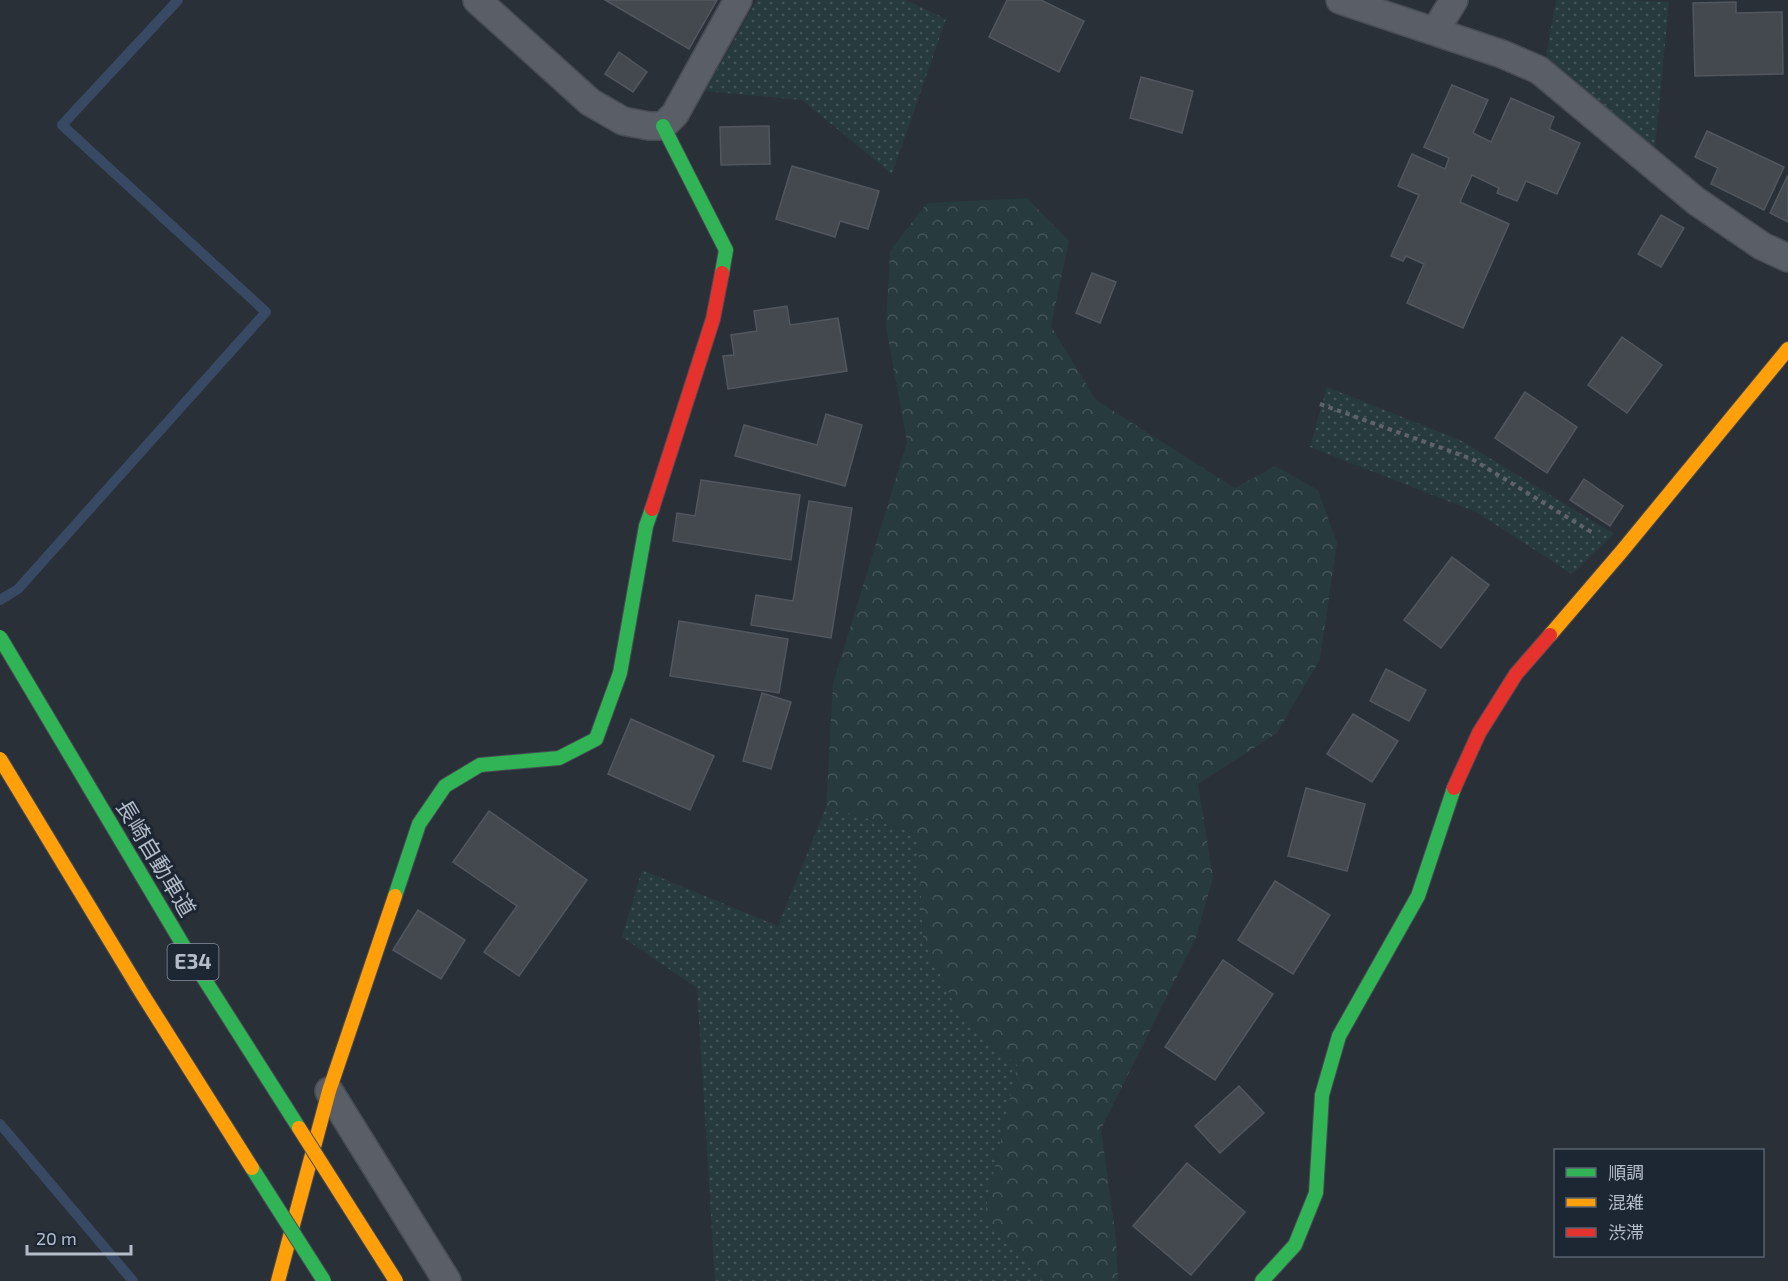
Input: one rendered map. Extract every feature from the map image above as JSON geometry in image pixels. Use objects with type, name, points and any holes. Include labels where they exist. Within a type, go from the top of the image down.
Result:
[{"type":"main road","points":[[278,1281],[329,1091],[419,824],[446,786],[480,765],[559,758],[596,739],[620,673],[646,526],[713,319],[726,250],[663,126]]},
{"type":"main road","points":[[1262,1281],[1295,1245],[1316,1193],[1322,1095],[1339,1036],[1418,896],[1451,795],[1479,733],[1516,674],[1788,349]]},
{"type":"main road","name":"長崎自動車道","points":[[0,637],[189,956],[396,1281]]},
{"type":"main road","name":"E34","points":[[0,759],[141,992],[324,1281]]},
{"type":"street","points":[[477,0],[590,102],[623,120],[649,126],[663,126],[675,114],[738,0]]},
{"type":"street","points":[[1340,0],[1502,54],[1539,70],[1696,201],[1762,246],[1788,258]]},
{"type":"street","points":[[1435,31],[1454,0]]},
{"type":"street","points":[[329,1091],[447,1281]]},
{"type":"path","points":[[1320,404],[1472,459],[1622,550]]},
{"type":"green space","points":[[757,0],[906,0],[946,19],[892,174],[802,100],[705,91]]},
{"type":"green space","points":[[1556,0],[1669,2],[1655,148],[1546,56]]},
{"type":"green space","points":[[1027,198],[1069,241],[1051,326],[1096,400],[1235,488],[1275,466],[1318,490],[1337,543],[1320,659],[1277,733],[1198,784],[1213,877],[1196,938],[1101,1129],[1116,1239],[1118,1281],[1048,1281],[984,1216],[1017,1065],[961,1018],[923,940],[917,833],[826,807],[833,684],[907,442],[886,326],[890,251],[927,203]]},
{"type":"green space","points":[[1327,387],[1462,441],[1614,534],[1572,574],[1476,512],[1310,447]]},
{"type":"green space","points":[[826,807],[918,833],[923,940],[961,1018],[1017,1065],[984,1216],[1048,1281],[715,1281],[697,988],[622,937],[642,870],[778,926]]},
{"type":"building","points":[[605,0],[717,0],[689,49]]},
{"type":"building","points":[[1007,0],[1041,0],[1084,21],[1059,72],[989,37]]},
{"type":"building","points":[[1736,2],[1736,13],[1782,12],[1783,74],[1695,76],[1693,3]]},
{"type":"building","points":[[619,52],[647,72],[633,92],[605,74]]},
{"type":"building","points":[[1141,77],[1193,91],[1182,133],[1130,118]]},
{"type":"building","points":[[1452,85],[1488,100],[1473,133],[1491,142],[1511,98],[1554,117],[1549,129],[1580,143],[1557,194],[1526,181],[1517,201],[1497,193],[1499,188],[1472,175],[1460,202],[1509,224],[1463,328],[1407,303],[1424,264],[1406,256],[1403,261],[1391,256],[1419,195],[1398,186],[1412,154],[1445,169],[1449,158],[1424,147]]},
{"type":"building","points":[[769,126],[770,164],[721,165],[720,127]]},
{"type":"building","points":[[1707,131],[1784,167],[1764,210],[1711,184],[1718,168],[1695,157]]},
{"type":"building","points":[[792,166],[879,191],[868,229],[840,221],[835,237],[776,219]]},
{"type":"building","points":[[1788,175],[1788,222],[1770,213]]},
{"type":"building","points":[[1661,215],[1684,228],[1661,267],[1638,254]]},
{"type":"building","points":[[1092,273],[1116,282],[1100,323],[1076,313]]},
{"type":"building","points":[[787,306],[790,325],[838,318],[847,371],[728,389],[723,356],[734,355],[731,335],[757,331],[754,311]]},
{"type":"building","points":[[1622,337],[1662,365],[1627,413],[1588,385]]},
{"type":"building","points":[[1525,392],[1577,427],[1547,473],[1495,438]]},
{"type":"building","points":[[826,414],[862,425],[845,486],[735,456],[744,425],[817,445]]},
{"type":"building","points":[[1584,479],[1623,506],[1610,526],[1570,500]]},
{"type":"building","points":[[701,480],[800,495],[791,560],[673,541],[677,513],[695,516]]},
{"type":"building","points":[[809,501],[852,508],[831,638],[751,625],[756,595],[793,601]]},
{"type":"building","points":[[1452,557],[1489,585],[1441,648],[1404,620]]},
{"type":"building","points":[[679,621],[788,639],[779,693],[670,676]]},
{"type":"building","points":[[1386,669],[1426,690],[1409,721],[1370,701]]},
{"type":"building","points":[[762,693],[791,702],[771,769],[743,761]]},
{"type":"building","points":[[1353,714],[1398,741],[1372,782],[1327,754]]},
{"type":"building","points":[[631,719],[714,756],[690,810],[608,774]]},
{"type":"building","points":[[1306,788],[1365,804],[1347,871],[1288,856]]},
{"type":"building","points":[[489,811],[587,880],[519,976],[484,952],[517,906],[453,862]]},
{"type":"building","points":[[1275,881],[1330,915],[1293,974],[1238,940]]},
{"type":"building","points":[[418,910],[465,940],[441,979],[393,950]]},
{"type":"building","points":[[1223,960],[1273,994],[1215,1080],[1165,1047]]},
{"type":"building","points":[[1239,1086],[1264,1113],[1220,1153],[1195,1126]]},
{"type":"building","points":[[1187,1163],[1245,1212],[1191,1275],[1133,1226]]},
{"type":"waterway","points":[[0,600],[18,589],[266,312],[62,125],[178,0]]},
{"type":"waterway","points":[[0,1124],[133,1281]]},
{"type":"traffic: fast","points":[[663,126],[726,250],[722,273]]},
{"type":"traffic: fast","points":[[395,896],[419,824],[445,786],[480,765],[559,758],[596,739],[620,673],[646,526],[652,509]]},
{"type":"traffic: fast","points":[[0,637],[189,955],[299,1128]]},
{"type":"traffic: fast","points":[[1262,1281],[1295,1245],[1316,1193],[1322,1095],[1339,1036],[1418,896],[1454,788]]},
{"type":"traffic: fast","points":[[252,1168],[324,1281]]},
{"type":"traffic: slow","points":[[1550,635],[1788,349]]},
{"type":"traffic: slow","points":[[0,759],[141,992],[252,1168]]},
{"type":"traffic: slow","points":[[278,1281],[329,1091],[395,896]]},
{"type":"traffic: slow","points":[[299,1128],[396,1281]]},
{"type":"traffic: jam","points":[[652,509],[713,319],[722,273]]},
{"type":"traffic: jam","points":[[1454,788],[1479,733],[1516,674],[1550,635]]}]
